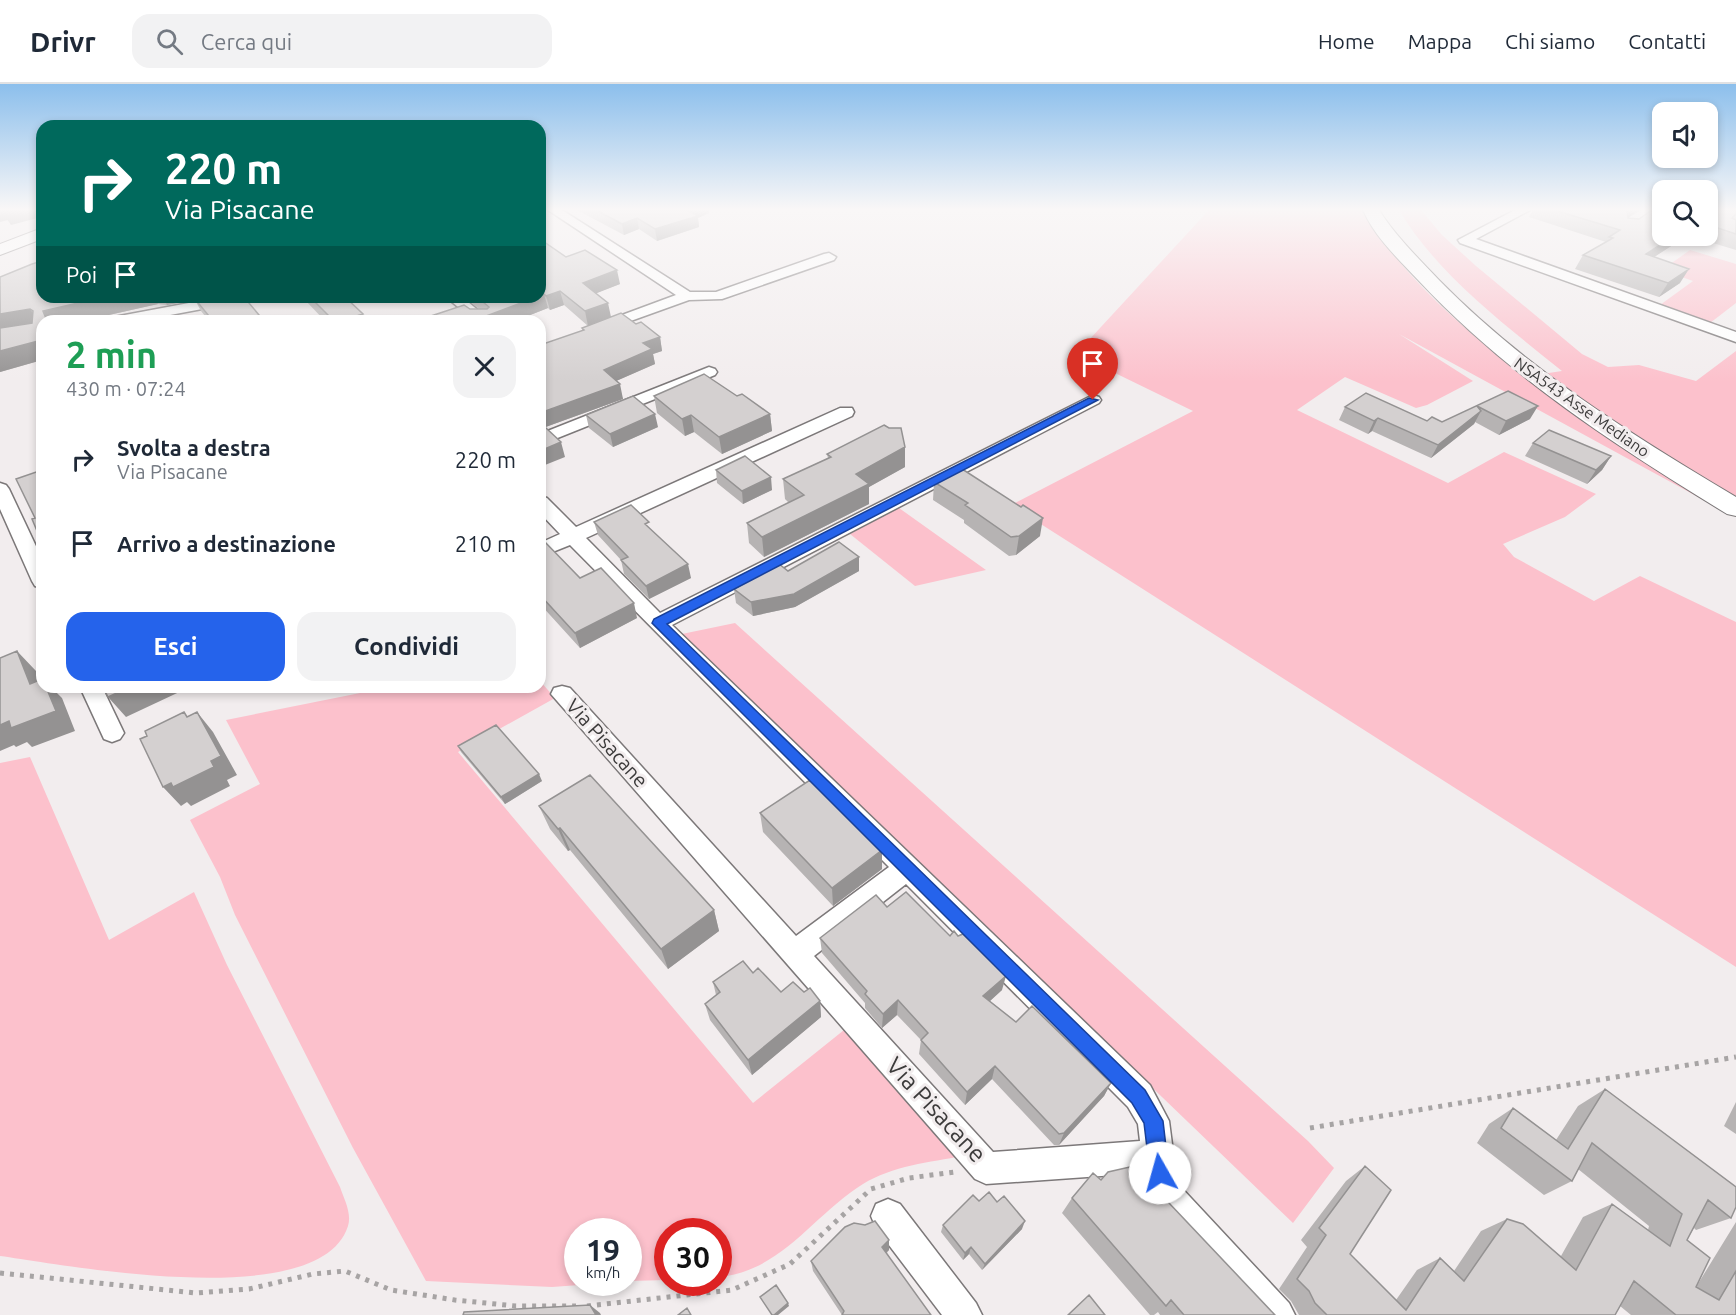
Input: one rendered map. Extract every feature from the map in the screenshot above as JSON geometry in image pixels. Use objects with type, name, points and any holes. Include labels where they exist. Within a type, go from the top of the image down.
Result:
[{"type":"highway","name":"NSA543 Asse Mediano","points":[[1416,267],[1444,298],[1540,371],[1681,476],[1736,508]]},
{"type":"highway","name":"NSA543 Asse Mediano","points":[[1436,267],[1540,371]]},
{"type":"highway","points":[[1540,371],[1736,491]]},
{"type":"street","points":[[643,267],[687,296]]},
{"type":"street","points":[[582,335],[687,296],[717,296],[799,267]]},
{"type":"street","points":[[1541,267],[1736,338]]},
{"type":"street","points":[[146,315],[209,303]]},
{"type":"street","points":[[461,303],[476,315]]},
{"type":"street","points":[[546,438],[709,372]]},
{"type":"street","points":[[658,623],[1093,400]]},
{"type":"street","points":[[546,547],[846,412]]},
{"type":"street","points":[[0,489],[36,568]]},
{"type":"street","points":[[546,508],[658,623],[1139,1096],[1153,1121],[1162,1191],[1277,1315]]},
{"type":"street","points":[[94,693],[112,733]]},
{"type":"street","name":"Via Pisacane","points":[[562,694],[986,1168],[1158,1156]]},
{"type":"street","points":[[795,954],[907,868]]},
{"type":"street","points":[[888,1216],[964,1315]]},
{"type":"path","points":[[1310,1128],[1736,1057]]},
{"type":"path","points":[[0,1273],[196,1293],[249,1289],[313,1274],[345,1271],[391,1290],[455,1300],[516,1306],[593,1306],[732,1290],[790,1264],[871,1189],[909,1178],[986,1168]]},
{"type":"shaded area","points":[[1156,267],[1405,267],[1435,300],[1523,377],[1562,371],[1495,317],[1443,267],[1478,267],[1582,354],[1608,367],[1639,365],[1696,381],[1736,351],[1736,500],[1711,504],[1399,334],[1473,381],[1427,405],[1416,408],[1345,377],[1297,410],[1448,483],[1504,452],[1596,494],[1565,517],[1503,544],[1514,557],[1594,601],[1640,576],[1736,622],[1736,967],[1011,505],[1193,411],[1076,354]]},
{"type":"shaded area","points":[[1666,267],[1736,267],[1736,303],[1710,323],[1660,305],[1693,281],[1662,270]]},
{"type":"shaded area","points":[[899,508],[986,570],[915,586],[850,534]]},
{"type":"shaded area","points":[[735,623],[1308,1141],[1334,1168],[1293,1223],[825,773],[677,635]]},
{"type":"shaded area","points":[[546,688],[555,698],[458,752],[753,1103],[849,1026],[963,1156],[912,1165],[874,1178],[845,1197],[779,1253],[741,1273],[732,1275],[732,1218],[654,1218],[654,1280],[642,1281],[642,1218],[564,1218],[564,1286],[426,1281],[353,1148],[235,915],[220,877],[190,820],[260,784],[226,720],[360,693],[546,693]]},
{"type":"shaded area","points":[[30,757],[109,940],[194,892],[227,965],[340,1187],[349,1221],[348,1226],[328,1253],[291,1269],[243,1277],[132,1274],[0,1256],[0,763]]},
{"type":"building","points":[[24,267],[36,267],[36,303],[78,303],[43,311],[45,315],[36,315],[36,342],[0,351],[0,328],[32,323],[33,311],[30,309],[0,314],[0,277]]},
{"type":"building","points":[[546,267],[613,267],[617,270],[583,283],[608,303],[585,311],[560,291],[546,296]]},
{"type":"building","points":[[1621,267],[1685,267],[1689,269],[1668,283]]},
{"type":"building","points":[[198,303],[249,303],[259,315],[208,315]]},
{"type":"building","points":[[316,303],[351,303],[363,314],[360,315],[328,315]]},
{"type":"building","points":[[484,303],[521,303],[489,315],[434,315],[464,305],[470,309],[489,307]]},
{"type":"building","points":[[621,313],[636,324],[641,322],[660,337],[643,343],[652,349],[604,370],[620,384],[546,411],[546,343],[584,330],[582,328]]},
{"type":"building","points":[[704,374],[737,396],[742,394],[770,414],[719,437],[691,415],[682,419],[654,396]]},
{"type":"building","points":[[1508,391],[1538,406],[1506,421],[1477,406],[1481,411],[1438,445],[1378,418],[1374,421],[1345,407],[1366,393],[1427,421],[1432,417],[1442,422]]},
{"type":"building","points":[[633,396],[655,414],[610,434],[586,415]]},
{"type":"building","points":[[884,425],[889,428],[901,428],[905,447],[856,474],[869,484],[762,537],[747,523],[804,495],[783,479],[831,457],[827,454]]},
{"type":"building","points":[[546,428],[561,442],[546,448]]},
{"type":"building","points":[[1549,430],[1611,456],[1596,470],[1533,443]]},
{"type":"building","points":[[745,456],[771,477],[742,491],[716,470]]},
{"type":"building","points":[[959,467],[1021,507],[1023,505],[1043,518],[1019,536],[1011,537],[965,505],[968,503],[934,482]]},
{"type":"building","points":[[36,472],[36,529],[32,519],[35,518],[16,479]]},
{"type":"building","points":[[631,505],[649,522],[645,524],[688,564],[646,586],[621,560],[628,557],[594,522]]},
{"type":"building","points":[[839,542],[859,557],[794,594],[751,602],[734,589],[779,564],[788,571]]},
{"type":"building","points":[[546,543],[580,578],[601,568],[634,603],[575,633],[546,602]]},
{"type":"building","points":[[17,651],[30,684],[36,682],[36,693],[48,693],[56,711],[11,728],[9,721],[0,725],[0,658]]},
{"type":"building","points":[[184,712],[187,717],[197,712],[221,756],[211,761],[214,767],[173,787],[171,783],[163,787],[140,739],[147,736],[145,731]]},
{"type":"building","points":[[496,725],[539,774],[501,797],[458,746]]},
{"type":"building","points":[[590,775],[714,910],[661,949],[539,806]]},
{"type":"building","points":[[810,780],[882,850],[832,888],[760,813]]},
{"type":"building","points":[[906,892],[950,936],[954,931],[958,936],[963,934],[1006,976],[983,996],[1016,1022],[1032,1006],[1111,1083],[1064,1133],[1059,1134],[995,1066],[967,1092],[921,1040],[928,1033],[898,1000],[883,1014],[865,994],[867,991],[820,938],[876,895],[887,907]]},
{"type":"building","points":[[743,961],[753,973],[758,968],[781,992],[793,982],[804,992],[810,988],[820,1001],[748,1060],[705,1004],[720,992],[713,982]]},
{"type":"building","points":[[1605,1089],[1736,1187],[1736,1207],[1731,1218],[1708,1200],[1687,1240],[1710,1258],[1696,1287],[1719,1300],[1736,1271],[1736,1315],[1676,1315],[1634,1281],[1615,1315],[1327,1315],[1297,1279],[1326,1235],[1319,1228],[1365,1166],[1391,1190],[1350,1254],[1406,1310],[1440,1258],[1464,1281],[1507,1219],[1523,1224],[1576,1270],[1612,1204],[1670,1246],[1682,1214],[1592,1143],[1572,1181],[1501,1128],[1513,1108],[1568,1149]]},
{"type":"building","points":[[1134,1166],[1275,1315],[1184,1315],[1171,1300],[1166,1306],[1072,1198],[1093,1173],[1101,1180],[1108,1172]]},
{"type":"building","points":[[989,1192],[997,1202],[1004,1196],[1025,1221],[985,1264],[971,1247],[965,1253],[943,1225],[973,1195],[979,1201]]},
{"type":"building","points":[[875,1221],[889,1240],[882,1247],[931,1315],[842,1315],[844,1311],[811,1261],[845,1227],[854,1223],[865,1225]]},
{"type":"building","points":[[776,1285],[788,1303],[772,1315],[760,1297]]},
{"type":"building","points":[[1089,1295],[1105,1315],[1068,1315]]},
{"type":"building","points":[[590,1305],[596,1315],[463,1315],[464,1312]]},
{"type":"building","points":[[687,1308],[691,1315],[678,1315]]},
{"type":"route","points":[[1093,400],[658,623],[1139,1096],[1153,1121],[1160,1173]]}]
